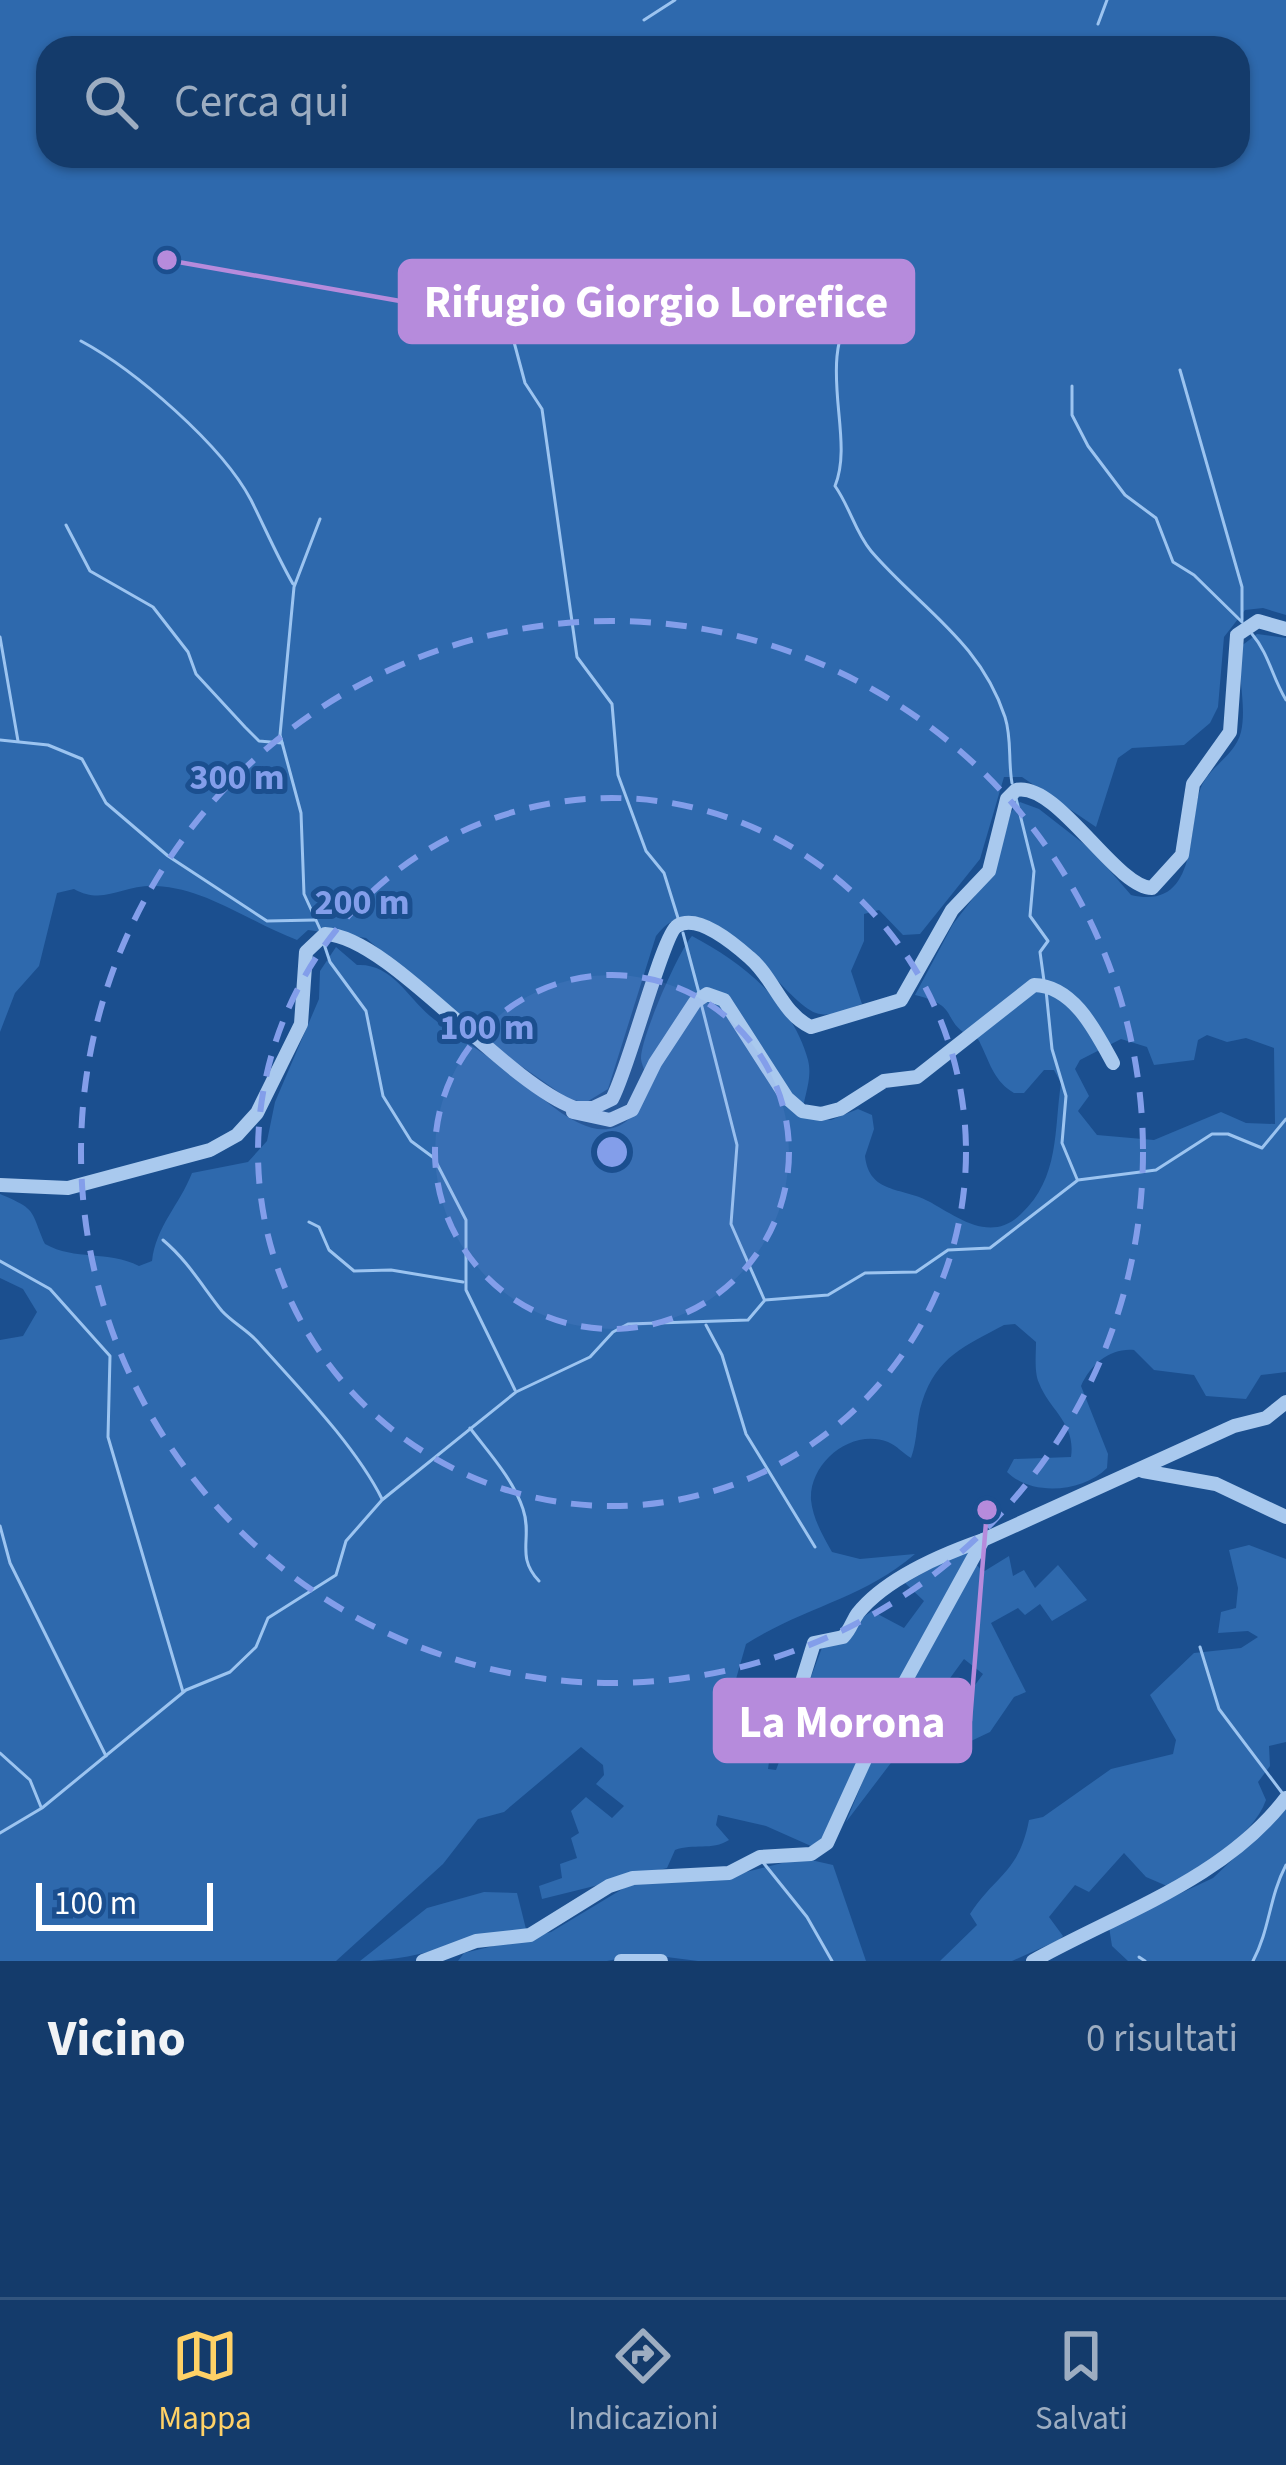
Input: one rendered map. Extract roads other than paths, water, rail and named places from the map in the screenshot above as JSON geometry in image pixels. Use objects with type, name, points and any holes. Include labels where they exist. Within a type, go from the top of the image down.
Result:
[{"type":"street","points":[[559,1102],[593,1108],[612,1099],[642,1028],[663,946],[684,923],[699,923],[752,960],[789,1010],[811,1027],[896,1004],[952,910],[989,871],[1007,799],[1020,789],[1039,794],[1097,842],[1129,882],[1144,888],[1160,884],[1186,844],[1196,775],[1230,732],[1237,635],[1258,621],[1286,629]]},
{"type":"street","points":[[0,1185],[68,1188],[210,1150],[237,1136],[257,1113],[302,1024],[306,952],[325,934],[346,938],[395,972],[472,1040],[588,1118],[625,1115],[695,1002],[707,994],[724,1000],[787,1098],[812,1113],[836,1111],[884,1081],[917,1077],[1034,985],[1052,987],[1083,1013],[1113,1063]]},
{"type":"street","points":[[782,1746],[814,1643],[843,1637],[858,1613],[881,1595],[951,1552],[1143,1472],[1222,1431],[1266,1418],[1286,1402]]},
{"type":"street","points":[[1143,1472],[1216,1484],[1286,1517]]},
{"type":"street","points":[[423,1961],[476,1941],[530,1935],[609,1886],[633,1879],[729,1873],[760,1857],[811,1854],[827,1843],[879,1729],[983,1540]]},
{"type":"street","points":[[1034,1961],[1206,1873],[1266,1822],[1286,1798]]},
{"type":"street","points":[[621,1961],[661,1961]]},
{"type":"waterway","points":[[644,20],[675,0]]},
{"type":"waterway","points":[[1098,24],[1107,0]]},
{"type":"waterway","points":[[484,297],[510,327],[525,383],[542,409],[577,657],[612,704],[618,775],[646,851],[664,873],[678,918]]},
{"type":"waterway","points":[[857,302],[838,349],[841,444],[835,486],[871,551],[965,646],[994,690],[1005,717],[1012,783]]},
{"type":"waterway","points":[[81,341],[151,390],[220,456],[251,500],[293,584]]},
{"type":"waterway","points":[[1180,370],[1242,587],[1242,620]]},
{"type":"waterway","points":[[1072,386],[1072,415],[1088,446],[1125,495],[1156,518],[1173,562],[1194,575],[1242,622]]},
{"type":"waterway","points":[[320,519],[294,587],[280,735],[301,813],[304,894],[320,929]]},
{"type":"waterway","points":[[66,525],[90,571],[153,607],[188,652],[196,674],[245,727],[259,741],[282,743]]},
{"type":"waterway","points":[[1252,634],[1286,700]]},
{"type":"waterway","points":[[0,637],[18,741]]},
{"type":"waterway","points":[[0,740],[48,745],[82,759],[106,803],[168,856],[267,921],[315,920]]},
{"type":"waterway","points":[[1016,798],[1034,871],[1030,916],[1048,941],[1040,952],[1044,981]]},
{"type":"waterway","points":[[683,933],[699,993]]},
{"type":"waterway","points":[[324,944],[330,962],[366,1011],[383,1096],[411,1141],[434,1158],[466,1220],[466,1290],[515,1390]]},
{"type":"waterway","points":[[1046,990],[1052,1049],[1066,1096],[1062,1143],[1077,1179]]},
{"type":"waterway","points":[[701,1003],[737,1145],[731,1224],[764,1299]]},
{"type":"waterway","points":[[0,1833],[42,1808],[186,1690],[230,1672],[256,1647],[268,1618],[336,1575],[346,1541],[382,1500],[516,1392],[590,1357],[613,1332],[628,1324],[748,1320],[765,1300],[828,1295],[865,1273],[916,1272],[948,1250],[990,1248],[1078,1180],[1156,1170],[1212,1134],[1228,1134],[1262,1148],[1286,1119]]},
{"type":"waterway","points":[[309,1222],[319,1227],[329,1250],[354,1271],[391,1270],[463,1282]]},
{"type":"waterway","points":[[163,1240],[222,1311],[257,1341],[325,1417],[382,1499]]},
{"type":"waterway","points":[[0,1261],[50,1289],[110,1356],[108,1437],[183,1692]]},
{"type":"waterway","points":[[706,1325],[722,1355],[746,1434],[815,1547]]},
{"type":"waterway","points":[[470,1428],[519,1498],[526,1519],[526,1555],[539,1581]]},
{"type":"waterway","points":[[0,1526],[10,1563],[106,1756]]},
{"type":"waterway","points":[[1200,1647],[1219,1709],[1283,1794]]},
{"type":"waterway","points":[[0,1753],[30,1780],[41,1807]]},
{"type":"waterway","points":[[762,1861],[807,1917],[832,1961]]},
{"type":"waterway","points":[[1253,1961],[1286,1865]]},
{"type":"waterway","points":[[1139,1957],[1145,1961]]},
{"type":"place","name":"Rifugio Giorgio Lorefice","points":[[167,260]]},
{"type":"place","name":"La Morona","points":[[987,1510]]}]
